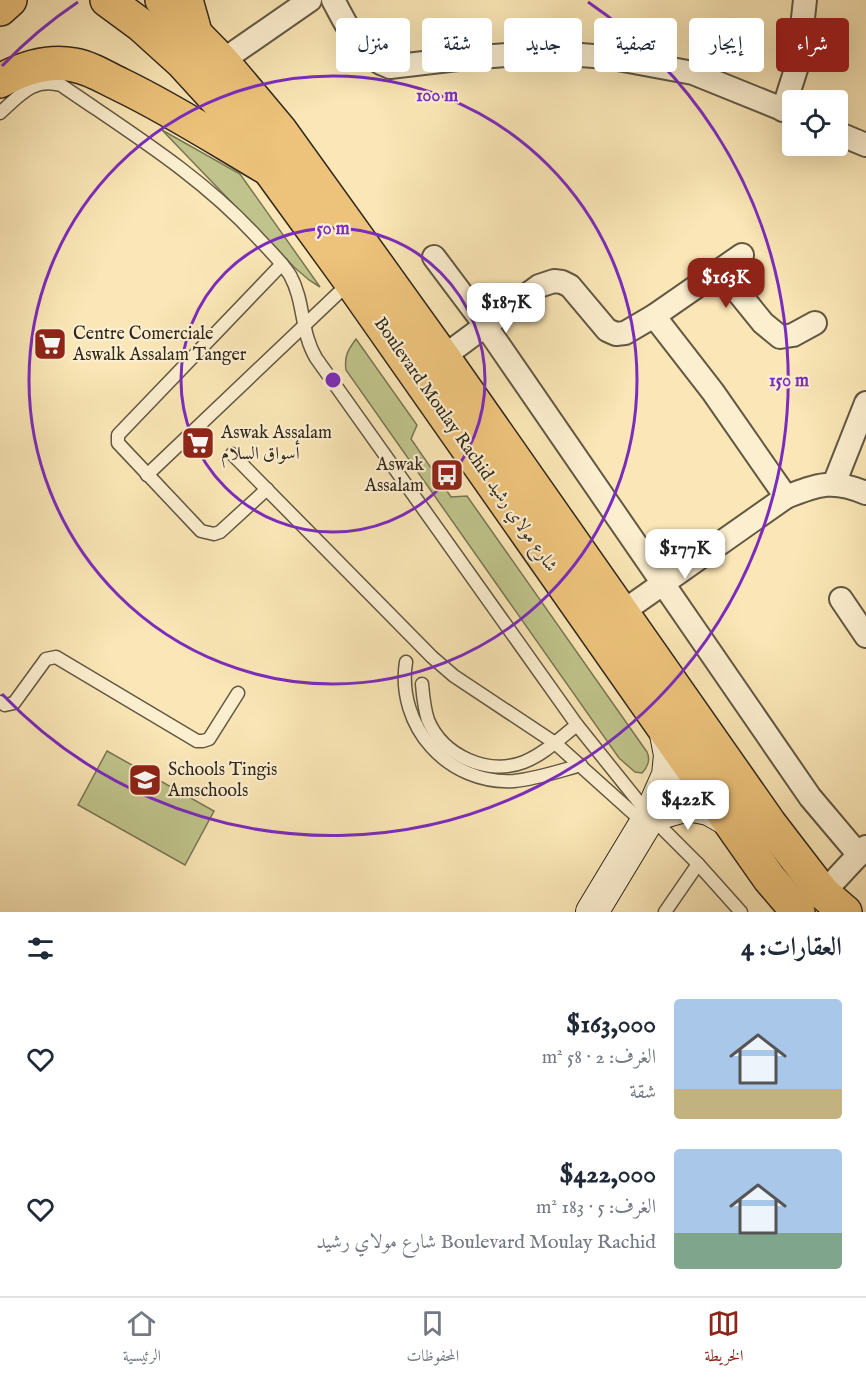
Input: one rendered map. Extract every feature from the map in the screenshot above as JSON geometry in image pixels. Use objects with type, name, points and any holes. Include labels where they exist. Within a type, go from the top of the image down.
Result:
[{"type":"main road","points":[[0,9],[10,0]]},
{"type":"main road","name":"Boulevard Moulay Rachid شارع مولاي رشيد","points":[[107,0],[141,25],[183,63],[226,110],[351,282],[769,878],[822,906]]},
{"type":"main road","name":"Boulevard Moulay Rachid شارع مولاي رشيد","points":[[162,0],[222,61],[280,130],[443,357],[770,824],[822,906]]},
{"type":"main road","points":[[186,0],[195,32]]},
{"type":"main road","points":[[0,81],[28,68],[50,63],[75,65],[142,95],[272,171]]},
{"type":"street","points":[[222,61],[310,0]]},
{"type":"street","points":[[333,0],[355,40],[367,55],[390,67],[520,54],[608,57],[693,73],[782,109]]},
{"type":"street","points":[[792,90],[798,63],[805,0]]},
{"type":"street","points":[[848,138],[866,146]]},
{"type":"street","points":[[443,357],[539,286],[554,281],[570,286],[612,334],[625,333],[742,255]]},
{"type":"street","points":[[434,257],[485,325],[810,797],[862,851],[822,906]]},
{"type":"street","points":[[720,270],[763,323],[780,336],[792,335],[815,323]]},
{"type":"street","points":[[654,315],[713,392],[786,497]]},
{"type":"street","points":[[834,484],[866,403]]},
{"type":"street","points":[[621,613],[786,497],[811,488],[834,484],[844,484],[866,494]]},
{"type":"street","points":[[841,599],[866,636]]},
{"type":"street","points":[[592,912],[648,820],[668,775],[670,755],[665,729]]},
{"type":"street","points":[[648,820],[688,806],[709,809],[730,821]]},
{"type":"lane","points":[[0,113],[31,86],[48,82],[61,85],[185,171],[243,221],[282,264],[298,290],[303,308],[303,325],[310,347],[322,367],[577,725],[648,820]]},
{"type":"lane","points":[[267,489],[220,532],[207,534],[201,531],[118,443],[118,435],[282,264]]},
{"type":"lane","points":[[147,475],[351,282]]},
{"type":"lane","points":[[232,454],[432,657],[454,676],[555,743],[698,864],[741,912]]},
{"type":"lane","points":[[0,702],[5,705],[15,703],[46,659],[56,657],[197,741],[204,741],[209,739],[238,693]]},
{"type":"lane","points":[[406,662],[404,680],[407,703],[416,725],[429,745],[446,761],[467,772],[489,779],[513,781],[581,765]]},
{"type":"lane","points":[[422,684],[423,703],[429,721],[445,744],[468,760],[486,766],[505,767],[532,759],[577,725]]},
{"type":"lane","points":[[665,912],[698,864]]},
{"type":"green space","points":[[162,130],[240,174],[320,287],[294,267]]},
{"type":"green space","points":[[356,339],[417,425],[411,439],[451,497],[467,496],[647,752],[648,764],[642,773],[635,772],[619,758],[346,370],[347,353]]},
{"type":"green space","points":[[107,751],[214,811],[185,865],[78,805]]},
{"type":"place","name":"Centre Comerciale Aswalk Assalam Tanger","points":[[50,344]]},
{"type":"place","name":"Aswak Assalam أسواق السلام","points":[[198,443]]},
{"type":"place","name":"Aswak Assalam","points":[[447,475]]},
{"type":"place","name":"Schools Tingis Amschools","points":[[145,780]]}]
